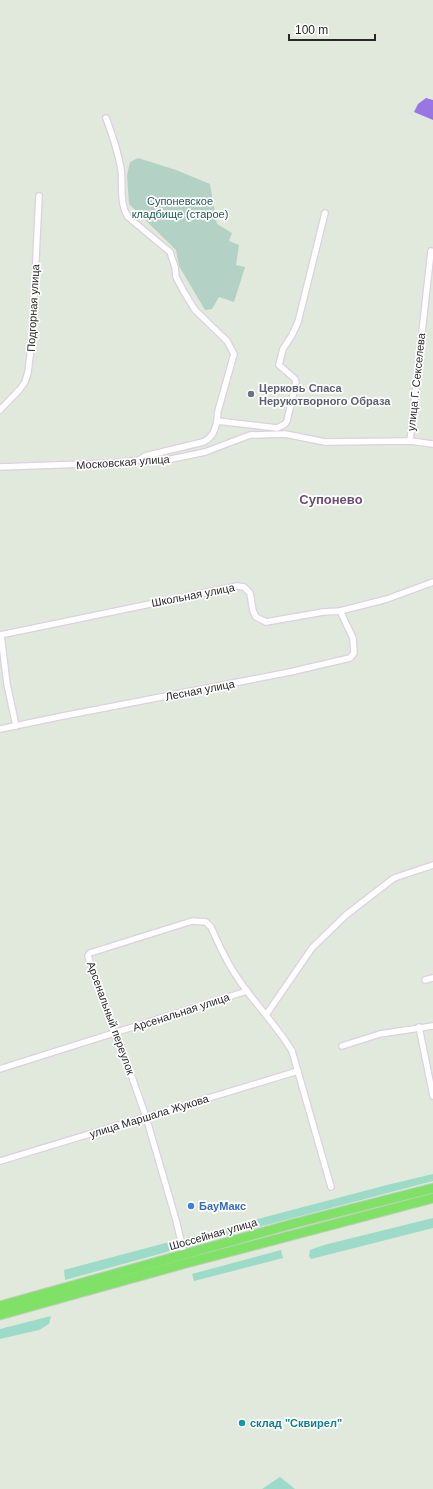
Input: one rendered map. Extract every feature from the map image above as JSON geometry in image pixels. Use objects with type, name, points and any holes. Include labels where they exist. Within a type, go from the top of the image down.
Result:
[{"type":"main road","name":"Шоссейная улица","points":[[0,1306],[184,1254],[433,1188]]},
{"type":"main road","name":"Шоссейная улица","points":[[0,1315],[250,1246],[433,1198]]},
{"type":"street","points":[[106,118],[115,143],[121,168],[124,211],[128,218],[170,252],[175,266],[176,276],[195,310],[227,341],[234,354],[218,411],[215,429],[208,439],[203,442],[145,456],[139,460]]},
{"type":"street","name":"Подгорная улица","points":[[0,410],[20,389],[25,382],[28,372],[32,340],[38,196]]},
{"type":"street","points":[[217,421],[272,428],[281,426],[288,421],[296,382],[295,378],[279,365],[283,349],[292,336],[298,322],[325,213]]},
{"type":"street","name":"улица Г. Секселева","points":[[410,441],[431,251]]},
{"type":"street","name":"Московская улица","points":[[0,467],[112,463],[139,460],[148,462],[166,460],[205,452],[250,435],[285,434],[325,442],[410,441],[433,444]]},
{"type":"street","name":"Школьная улица","points":[[0,635],[237,586],[244,587],[250,593],[253,611],[256,617],[266,622],[323,612],[340,611],[387,599],[433,582]]},
{"type":"street","name":"Лесная улица","points":[[0,729],[290,672],[350,658],[354,653],[352,638],[340,611]]},
{"type":"street","points":[[0,635],[7,684],[16,726]]},
{"type":"street","points":[[266,1016],[312,948],[346,915],[394,878],[433,865]]},
{"type":"street","name":"Арсенальный переулок","points":[[184,1254],[176,1220],[146,1118],[132,1077],[114,1033],[88,956],[90,953],[192,921],[206,922],[211,927],[234,974],[284,1038],[292,1051],[331,1186]]},
{"type":"street","points":[[425,980],[433,978]]},
{"type":"street","name":"Арсенальная улица","points":[[0,1069],[247,991]]},
{"type":"street","points":[[342,1046],[380,1034],[433,1026]]},
{"type":"street","points":[[419,1027],[433,1093]]},
{"type":"street","name":"улица Маршала Жукова","points":[[0,1161],[298,1071]]},
{"type":"street","points":[[418,1191],[433,1184]]},
{"type":"shaded area","points":[[426,98],[433,100],[433,120],[414,112],[418,104]]},
{"type":"shaded area","points":[[433,1174],[433,1181],[187,1246],[186,1238]]},
{"type":"shaded area","points":[[433,1218],[433,1228],[311,1259],[309,1256],[310,1250],[324,1245]]},
{"type":"shaded area","points":[[173,1241],[174,1250],[65,1280],[64,1270]]},
{"type":"shaded area","points":[[281,1250],[283,1258],[194,1281],[192,1274]]},
{"type":"shaded area","points":[[51,1316],[49,1324],[39,1330],[0,1339],[0,1329]]},
{"type":"shaded area","points":[[280,1477],[295,1489],[262,1489]]},
{"type":"green space","name":"Супоневское кладбище (старое)","points":[[138,158],[176,170],[210,184],[217,224],[232,233],[229,241],[239,245],[236,265],[245,267],[234,302],[219,297],[212,309],[205,310],[179,266],[176,250],[129,204],[127,175],[130,162]]},
{"type":"place","name":"Церковь Спаса Нерукотворного Образа","points":[[251,394]]},
{"type":"place","name":"БауМакс","points":[[191,1206]]},
{"type":"place","name":"склад \"Сквирел\"","points":[[242,1423]]},
{"type":"district","name":"Супонево","points":[[331,499]]}]
